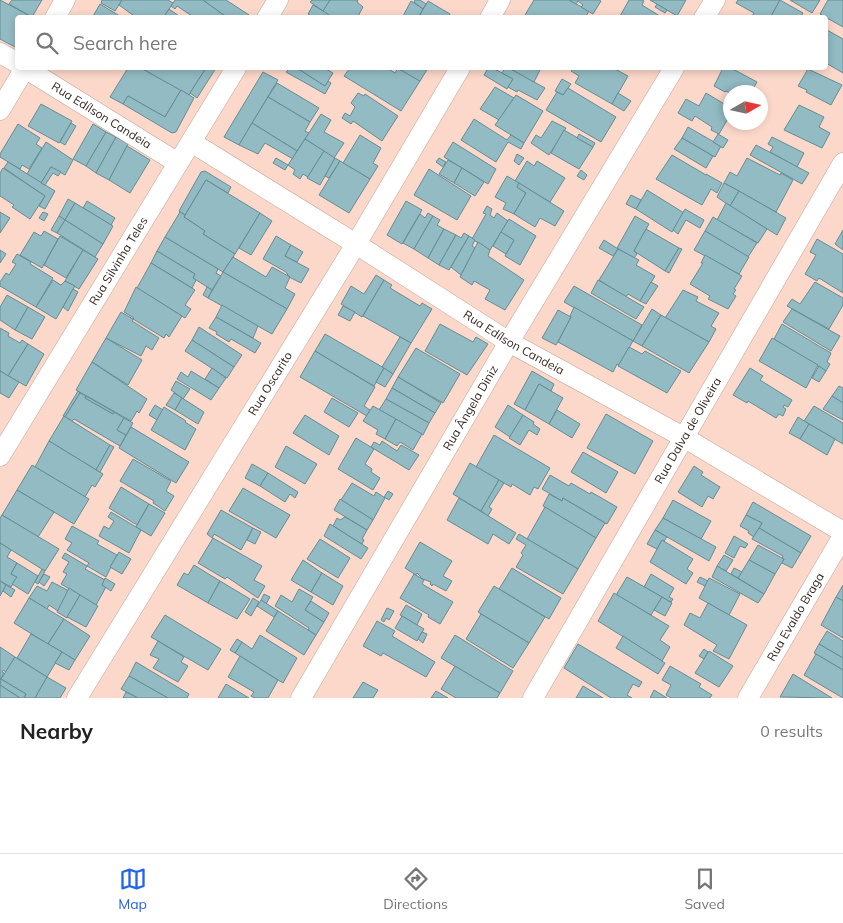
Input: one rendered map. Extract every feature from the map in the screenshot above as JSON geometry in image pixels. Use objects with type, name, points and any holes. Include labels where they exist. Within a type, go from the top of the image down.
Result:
[{"type":"street","points":[[57,15],[65,0]]},
{"type":"street","points":[[269,15],[278,0]]},
{"type":"street","points":[[492,15],[500,0]]},
{"type":"street","points":[[706,15],[715,0]]},
{"type":"street","points":[[0,53],[15,61]]},
{"type":"street","points":[[0,110],[24,70]]},
{"type":"street","name":"Rua Edílson Candeia","points":[[28,70],[178,163]]},
{"type":"street","name":"Rua Silvinha Teles","points":[[0,456],[235,70]]},
{"type":"street","name":"Rua Oscarito","points":[[77,698],[356,244],[459,70]]},
{"type":"street","name":"Rua Ângela Diniz","points":[[301,698],[509,342],[673,70]]},
{"type":"street","name":"Rua Edílson Candeia","points":[[191,142],[356,244],[509,342],[685,438],[843,532]]},
{"type":"street","name":"Rua Dalva de Oliveira","points":[[533,698],[843,163]]},
{"type":"street","name":"Rua Evaldo Braga","points":[[748,698],[843,536]]},
{"type":"building","points":[[0,0],[28,15],[15,15],[15,47],[0,39]]},
{"type":"building","points":[[12,0],[42,0],[33,15],[28,15],[9,4]]},
{"type":"building","points":[[102,0],[122,0],[115,11],[101,3]]},
{"type":"building","points":[[122,0],[168,0],[173,3],[165,15],[133,15],[119,5]]},
{"type":"building","points":[[175,0],[203,0],[224,15],[190,15],[177,6],[175,9],[171,6]]},
{"type":"building","points":[[203,0],[226,0],[249,15],[224,15]]},
{"type":"building","points":[[312,0],[330,0],[323,11],[310,2]]},
{"type":"building","points":[[330,0],[358,0],[357,2],[363,7],[359,15],[329,15],[323,11]]},
{"type":"building","points":[[415,0],[420,0],[426,4],[423,9],[414,2]]},
{"type":"building","points":[[534,0],[569,0],[589,11],[587,15],[525,15]]},
{"type":"building","points":[[569,0],[601,1],[593,14],[581,7],[583,5],[578,1],[576,4]]},
{"type":"building","points":[[629,0],[642,0],[644,1],[642,5],[658,15],[621,15]]},
{"type":"building","points":[[650,0],[686,0],[678,15]]},
{"type":"building","points":[[738,0],[780,0],[772,15],[752,15],[754,13],[736,3]]},
{"type":"building","points":[[780,0],[803,13],[802,15],[772,15]]},
{"type":"building","points":[[790,0],[820,0],[812,13]]},
{"type":"building","points":[[828,0],[843,0],[843,27],[828,19],[828,15],[820,14]]},
{"type":"building","points":[[411,1],[423,9],[420,15],[404,15]]},
{"type":"building","points":[[428,1],[450,14],[450,15],[420,15]]},
{"type":"building","points":[[100,4],[118,15],[94,15]]},
{"type":"building","points":[[657,4],[667,10],[665,13],[655,7]]},
{"type":"building","points":[[313,5],[329,15],[310,15],[308,14]]},
{"type":"building","points":[[169,9],[178,15],[165,15]]},
{"type":"building","points":[[828,31],[843,39],[843,73],[828,64]]},
{"type":"building","points":[[127,70],[145,70],[181,90],[165,117],[128,96],[123,104],[110,97]]},
{"type":"building","points":[[145,70],[205,70],[189,95]]},
{"type":"building","points":[[205,70],[215,70],[197,98],[190,93]]},
{"type":"building","points":[[288,70],[300,70],[325,86],[328,81],[331,83],[325,94],[286,72]]},
{"type":"building","points":[[300,70],[328,70],[333,73],[325,86]]},
{"type":"building","points":[[348,70],[390,70],[395,73],[397,70],[401,70],[420,81],[401,111],[344,76]]},
{"type":"building","points":[[401,70],[427,70],[420,81]]},
{"type":"building","points":[[487,70],[497,70],[513,79],[507,89],[484,75]]},
{"type":"building","points":[[504,70],[513,70],[545,88],[537,100],[508,87],[513,79],[502,73]]},
{"type":"building","points":[[513,70],[540,70],[534,82]]},
{"type":"building","points":[[617,70],[628,76],[612,104],[575,83],[579,76],[571,71]]},
{"type":"building","points":[[722,70],[735,70],[757,82],[755,85],[723,85],[723,91],[714,86]]},
{"type":"building","points":[[807,70],[842,85],[831,105],[798,86]]},
{"type":"building","points":[[263,72],[278,80],[239,145],[224,137]]},
{"type":"building","points":[[562,79],[571,84],[563,95],[555,91]]},
{"type":"building","points":[[277,83],[319,108],[310,122],[268,97]]},
{"type":"building","points":[[495,87],[514,98],[499,120],[480,109]]},
{"type":"building","points":[[568,88],[616,117],[601,142],[546,110],[557,92],[563,95]]},
{"type":"building","points":[[181,90],[194,98],[176,132],[172,133],[123,104],[128,96],[165,117]]},
{"type":"building","points":[[358,93],[364,96],[365,94],[398,116],[382,141],[353,121],[351,124],[342,118],[345,113],[350,116],[355,107],[351,103]]},
{"type":"building","points":[[618,93],[631,101],[624,111],[612,104]]},
{"type":"building","points":[[706,93],[723,103],[723,127],[719,134],[711,130],[712,127],[695,116],[692,121],[678,113],[686,99],[699,106]]},
{"type":"building","points":[[516,95],[543,111],[524,143],[495,125]]},
{"type":"building","points":[[268,97],[310,122],[305,131],[309,133],[297,151],[252,123]]},
{"type":"building","points":[[41,104],[72,121],[59,143],[28,126]]},
{"type":"building","points":[[799,105],[824,117],[819,127],[830,133],[822,148],[784,130]]},
{"type":"building","points":[[321,114],[331,120],[324,132],[344,143],[334,158],[305,139]]},
{"type":"building","points":[[474,119],[507,140],[511,135],[524,143],[521,149],[508,142],[496,162],[461,140]]},
{"type":"building","points":[[552,121],[566,128],[549,155],[531,143],[536,135],[541,138]]},
{"type":"building","points":[[71,123],[76,126],[65,145],[60,142]]},
{"type":"building","points":[[252,123],[297,151],[293,159],[265,143],[258,154],[239,145]]},
{"type":"building","points":[[18,124],[40,138],[36,144],[42,148],[29,169],[22,165],[20,169],[0,157]]},
{"type":"building","points":[[93,124],[106,132],[86,166],[73,159]]},
{"type":"building","points":[[688,127],[721,146],[715,157],[682,138]]},
{"type":"building","points":[[564,130],[593,147],[579,169],[551,153]]},
{"type":"building","points":[[106,132],[116,137],[96,173],[86,166]]},
{"type":"building","points":[[579,134],[595,143],[593,147],[577,138]]},
{"type":"building","points":[[718,134],[728,140],[723,148],[713,142]]},
{"type":"building","points":[[360,135],[381,148],[373,163],[378,166],[370,179],[343,163]]},
{"type":"building","points":[[116,137],[128,144],[109,180],[96,173]]},
{"type":"building","points":[[772,137],[804,153],[797,167],[770,152],[773,147],[768,144]]},
{"type":"building","points":[[682,138],[713,156],[706,168],[674,149]]},
{"type":"building","points":[[305,139],[324,151],[308,177],[303,174],[300,179],[293,174],[295,170],[288,165]]},
{"type":"building","points":[[46,142],[73,160],[65,175],[51,167],[41,183],[27,174]]},
{"type":"building","points":[[453,142],[496,169],[488,184],[444,157]]},
{"type":"building","points":[[756,145],[809,173],[802,184],[750,155]]},
{"type":"building","points":[[127,146],[150,160],[130,193],[109,180]]},
{"type":"building","points":[[324,151],[335,158],[320,185],[307,178]]},
{"type":"building","points":[[517,154],[524,158],[519,165],[514,161]]},
{"type":"building","points":[[672,155],[722,183],[717,193],[711,189],[702,205],[656,179]]},
{"type":"building","points":[[276,158],[288,165],[285,170],[273,163]]},
{"type":"building","points":[[335,158],[340,161],[329,178],[325,176]]},
{"type":"building","points":[[439,158],[446,162],[443,167],[436,162]]},
{"type":"building","points":[[747,158],[793,180],[776,212],[724,183],[730,172],[737,176]]},
{"type":"building","points":[[448,160],[462,168],[454,183],[439,174]]},
{"type":"building","points":[[340,161],[370,179],[349,213],[319,195]]},
{"type":"building","points":[[527,161],[534,166],[537,161],[565,178],[550,202],[515,181]]},
{"type":"building","points":[[8,162],[55,191],[45,209],[39,206],[45,196],[4,168]]},
{"type":"building","points":[[51,167],[61,172],[58,176],[53,173],[45,185],[41,183]]},
{"type":"building","points":[[3,168],[45,196],[30,219],[0,196],[0,173]]},
{"type":"building","points":[[462,168],[484,182],[475,196],[454,183]]},
{"type":"building","points":[[429,169],[471,196],[457,220],[414,195]]},
{"type":"building","points":[[581,170],[587,175],[584,180],[577,176]]},
{"type":"building","points":[[205,171],[231,187],[228,193],[206,180],[185,215],[179,211],[201,172]]},
{"type":"building","points":[[507,176],[519,183],[517,187],[526,193],[514,214],[503,209],[506,203],[495,197]]},
{"type":"building","points":[[206,180],[260,213],[235,254],[203,234],[205,231],[184,217]]},
{"type":"building","points":[[519,183],[564,211],[555,226],[540,218],[535,227],[514,214],[526,193],[517,187]]},
{"type":"building","points":[[724,183],[739,191],[730,206],[717,197]]},
{"type":"building","points":[[647,190],[684,213],[672,232],[636,209]]},
{"type":"building","points":[[739,191],[786,218],[777,235],[730,206]]},
{"type":"building","points":[[631,195],[641,200],[636,209],[626,204]]},
{"type":"building","points":[[68,199],[75,203],[65,220],[59,216]]},
{"type":"building","points":[[87,201],[115,218],[111,225],[83,208]]},
{"type":"building","points":[[406,201],[422,210],[402,244],[387,235]]},
{"type":"building","points":[[75,203],[113,226],[103,244],[65,220]]},
{"type":"building","points":[[726,203],[767,229],[758,243],[717,220]]},
{"type":"building","points":[[487,206],[492,209],[490,215],[494,218],[497,213],[508,221],[490,250],[472,239],[486,214],[483,213]]},
{"type":"building","points":[[685,209],[704,220],[700,228],[686,220],[678,234],[673,230]]},
{"type":"building","points":[[0,212],[10,218],[0,233]]},
{"type":"building","points":[[43,212],[48,214],[44,221],[39,218]]},
{"type":"building","points":[[180,212],[185,215],[184,217],[205,231],[203,234],[235,254],[223,272],[165,237]]},
{"type":"building","points":[[260,213],[272,221],[251,255],[239,248]]},
{"type":"building","points":[[428,213],[433,216],[414,249],[403,243],[420,214],[425,218]]},
{"type":"building","points":[[59,216],[65,220],[57,233],[51,230]]},
{"type":"building","points":[[433,216],[440,220],[437,225],[444,229],[428,258],[414,249]]},
{"type":"building","points":[[635,216],[649,224],[634,251],[637,254],[634,258],[617,248]]},
{"type":"building","points":[[713,217],[757,243],[748,257],[705,231]]},
{"type":"building","points":[[509,219],[536,236],[520,265],[505,256],[514,240],[501,232]]},
{"type":"building","points":[[65,220],[103,244],[95,257],[57,233]]},
{"type":"building","points":[[444,229],[456,235],[439,265],[428,258]]},
{"type":"building","points":[[646,229],[679,248],[665,271],[634,251]]},
{"type":"building","points":[[843,230],[843,250],[835,244]]},
{"type":"building","points":[[44,231],[58,239],[42,268],[20,255],[34,232],[41,236]]},
{"type":"building","points":[[705,231],[749,257],[739,274],[694,250]]},
{"type":"building","points":[[501,232],[514,240],[506,254],[493,246]]},
{"type":"building","points":[[464,233],[469,236],[449,270],[439,265],[456,235],[461,238]]},
{"type":"building","points":[[60,236],[83,250],[66,278],[44,265]]},
{"type":"building","points":[[276,236],[291,245],[285,256],[309,269],[301,283],[263,259]]},
{"type":"building","points":[[469,236],[475,240],[472,246],[475,248],[461,275],[451,267]]},
{"type":"building","points":[[165,237],[218,269],[216,273],[221,276],[212,290],[193,278],[195,274],[157,251]]},
{"type":"building","points":[[817,239],[843,254],[843,293],[819,278],[817,281],[805,274],[816,255],[810,252]]},
{"type":"building","points":[[604,240],[618,249],[613,256],[599,248]]},
{"type":"building","points":[[478,242],[490,250],[488,256],[524,280],[505,310],[485,299],[490,290],[474,281],[472,285],[460,277]]},
{"type":"building","points":[[291,245],[303,252],[297,262],[285,256]]},
{"type":"building","points":[[679,248],[682,249],[669,273],[665,271]]},
{"type":"building","points":[[618,249],[639,260],[636,265],[655,276],[640,301],[628,294],[626,297],[599,280]]},
{"type":"building","points":[[0,250],[6,254],[0,263]]},
{"type":"building","points":[[83,250],[98,259],[79,289],[65,281]]},
{"type":"building","points":[[157,251],[195,274],[193,278],[196,280],[192,288],[151,263]]},
{"type":"building","points":[[17,254],[53,278],[36,307],[0,286],[0,282],[6,273],[9,275],[16,264],[12,262]]},
{"type":"building","points":[[705,255],[742,276],[734,289],[736,290],[733,294],[736,296],[728,309],[708,299],[710,296],[690,284],[703,263],[701,263]]},
{"type":"building","points":[[233,257],[266,277],[272,267],[290,277],[285,288],[295,294],[287,309],[223,272]]},
{"type":"building","points":[[151,263],[195,290],[185,305],[191,309],[185,318],[137,288]]},
{"type":"building","points":[[223,272],[287,309],[272,334],[208,298]]},
{"type":"building","points":[[376,275],[384,280],[362,317],[341,304],[351,286],[364,294]]},
{"type":"building","points":[[53,280],[61,285],[65,281],[75,286],[56,319],[36,307]]},
{"type":"building","points":[[384,280],[392,285],[390,288],[420,306],[422,303],[432,309],[411,343],[363,316]]},
{"type":"building","points":[[598,280],[644,307],[636,319],[591,293]]},
{"type":"building","points":[[651,282],[658,286],[646,304],[640,301]]},
{"type":"building","points":[[815,282],[843,298],[843,305],[829,329],[787,306],[792,299],[800,304]]},
{"type":"building","points":[[574,286],[642,325],[633,341],[564,302]]},
{"type":"building","points":[[136,287],[182,316],[169,337],[166,334],[164,338],[124,312]]},
{"type":"building","points":[[207,287],[212,290],[208,298],[203,295]]},
{"type":"building","points":[[73,289],[78,292],[68,311],[63,307]]},
{"type":"building","points":[[683,290],[698,297],[696,301],[719,313],[711,326],[716,329],[709,342],[665,318]]},
{"type":"building","points":[[7,295],[28,307],[15,330],[0,320],[0,307]]},
{"type":"building","points":[[222,305],[258,326],[253,338],[216,317]]},
{"type":"building","points":[[343,306],[355,312],[350,321],[338,315]]},
{"type":"building","points":[[28,307],[45,317],[32,339],[15,330]]},
{"type":"building","points":[[574,307],[633,341],[613,372],[558,342]]},
{"type":"building","points":[[652,309],[661,315],[642,346],[633,341]]},
{"type":"building","points":[[792,309],[840,336],[831,351],[783,322]]},
{"type":"building","points":[[558,310],[571,317],[556,345],[542,338]]},
{"type":"building","points":[[121,312],[159,338],[152,350],[146,346],[141,356],[106,338]]},
{"type":"building","points":[[661,315],[709,342],[689,373],[642,346]]},
{"type":"building","points":[[216,317],[261,343],[255,353],[231,339],[229,342],[209,328]]},
{"type":"building","points":[[440,324],[473,342],[476,337],[488,344],[467,375],[425,351]]},
{"type":"building","points":[[782,324],[831,353],[827,362],[830,364],[826,371],[774,339]]},
{"type":"building","points":[[199,327],[242,355],[234,367],[192,340]]},
{"type":"building","points":[[0,328],[9,333],[8,336],[20,343],[22,340],[28,344],[8,376],[0,371]]},
{"type":"building","points":[[325,334],[384,368],[374,386],[315,351]]},
{"type":"building","points":[[400,337],[411,343],[393,374],[382,367]]},
{"type":"building","points":[[106,338],[142,360],[128,385],[92,362]]},
{"type":"building","points":[[772,338],[818,365],[806,388],[759,361]]},
{"type":"building","points":[[192,340],[234,367],[227,378],[185,351]]},
{"type":"building","points":[[28,344],[44,354],[26,386],[8,376]]},
{"type":"building","points":[[629,347],[642,354],[645,351],[681,371],[667,393],[618,366]]},
{"type":"building","points":[[416,348],[460,374],[443,403],[398,377]]},
{"type":"building","points":[[315,351],[375,387],[364,406],[370,410],[367,416],[300,377]]},
{"type":"building","points":[[92,362],[147,399],[139,413],[137,411],[131,421],[76,390]]},
{"type":"building","points":[[819,366],[826,371],[819,382],[812,378]]},
{"type":"building","points":[[212,368],[226,378],[219,388],[205,379]]},
{"type":"building","points":[[384,368],[393,374],[385,387],[376,382]]},
{"type":"building","points":[[750,368],[763,376],[760,380],[792,400],[788,407],[784,405],[783,407],[786,409],[783,416],[779,414],[776,418],[748,401],[747,403],[733,395]]},
{"type":"building","points":[[0,371],[19,382],[9,398],[0,393]]},
{"type":"building","points":[[191,371],[219,388],[211,400],[177,379],[181,372],[188,377]]},
{"type":"building","points":[[532,371],[554,384],[551,391],[539,384],[525,410],[514,404]]},
{"type":"building","points":[[398,377],[441,403],[435,413],[392,388]]},
{"type":"building","points":[[176,381],[190,389],[183,399],[171,390]]},
{"type":"building","points":[[539,384],[563,398],[549,424],[525,410]]},
{"type":"building","points":[[839,386],[843,388],[843,403],[832,396]]},
{"type":"building","points":[[392,388],[435,413],[429,423],[386,399]]},
{"type":"building","points":[[78,391],[80,393],[65,417],[63,416]]},
{"type":"building","points":[[80,393],[86,396],[85,398],[113,414],[114,412],[124,418],[117,430],[126,435],[120,446],[74,419],[72,421],[65,417]]},
{"type":"building","points":[[174,393],[182,398],[175,410],[166,405]]},
{"type":"building","points":[[86,396],[114,412],[113,414],[85,398]]},
{"type":"building","points":[[832,396],[843,403],[843,420],[823,409]]},
{"type":"building","points":[[182,398],[204,412],[198,424],[175,410]]},
{"type":"building","points":[[332,398],[358,413],[349,427],[324,412]]},
{"type":"building","points":[[386,399],[429,423],[423,435],[379,410]]},
{"type":"building","points":[[155,405],[163,410],[157,420],[149,415]]},
{"type":"building","points":[[508,405],[523,415],[510,437],[495,427]]},
{"type":"building","points":[[373,406],[396,419],[385,439],[376,434],[378,430],[363,421]]},
{"type":"building","points":[[814,406],[843,423],[843,444],[804,421]]},
{"type":"building","points":[[164,407],[196,429],[185,450],[151,430]]},
{"type":"building","points":[[557,410],[580,424],[572,438],[549,424]]},
{"type":"building","points":[[606,414],[653,441],[635,474],[587,448]]},
{"type":"building","points":[[305,415],[339,436],[329,455],[293,433]]},
{"type":"building","points":[[523,415],[534,422],[533,424],[540,429],[537,435],[529,430],[520,445],[509,438]]},
{"type":"building","points":[[64,416],[110,445],[96,470],[49,441]]},
{"type":"building","points":[[798,417],[809,424],[800,439],[789,433]]},
{"type":"building","points":[[124,418],[133,423],[126,435],[117,430]]},
{"type":"building","points":[[396,419],[422,434],[413,450],[400,442],[397,446],[385,439]]},
{"type":"building","points":[[809,424],[835,439],[827,455],[800,439]]},
{"type":"building","points":[[131,427],[189,462],[176,483],[119,448]]},
{"type":"building","points":[[494,435],[550,468],[538,489],[534,487],[530,495],[512,484],[511,487],[476,467]]},
{"type":"building","points":[[356,438],[374,449],[365,464],[372,469],[371,472],[380,478],[373,490],[338,469]]},
{"type":"building","points":[[49,441],[103,474],[95,487],[92,485],[85,497],[35,467]]},
{"type":"building","points":[[382,441],[397,451],[401,445],[419,455],[409,470],[371,447],[374,442],[380,445]]},
{"type":"building","points":[[110,445],[114,447],[100,472],[96,470]]},
{"type":"building","points":[[286,446],[317,464],[305,484],[275,467]]},
{"type":"building","points":[[583,452],[618,472],[606,493],[571,472]]},
{"type":"building","points":[[133,459],[171,481],[166,491],[174,496],[165,511],[153,503],[154,501],[120,481]]},
{"type":"building","points":[[470,463],[499,480],[481,511],[453,494]]},
{"type":"building","points":[[252,464],[268,473],[260,486],[245,478]]},
{"type":"building","points":[[32,465],[89,499],[74,524],[17,490]]},
{"type":"building","points":[[694,466],[703,472],[701,475],[720,487],[713,499],[708,496],[702,507],[678,492]]},
{"type":"building","points":[[268,473],[298,492],[295,498],[290,494],[285,502],[260,486]]},
{"type":"building","points":[[550,475],[569,486],[571,483],[590,494],[591,492],[617,507],[607,524],[563,498],[562,501],[542,489]]},
{"type":"building","points":[[499,480],[504,483],[489,507],[492,509],[488,516],[481,511]]},
{"type":"building","points":[[352,483],[374,496],[376,492],[385,498],[373,520],[341,500]]},
{"type":"building","points":[[121,487],[149,504],[137,525],[109,508]]},
{"type":"building","points":[[243,488],[290,515],[276,538],[229,511]]},
{"type":"building","points":[[17,490],[54,512],[38,537],[2,515]]},
{"type":"building","points":[[388,491],[393,494],[389,500],[384,497]]},
{"type":"building","points":[[549,494],[562,501],[563,498],[605,523],[596,538],[543,506]]},
{"type":"building","points":[[459,498],[516,533],[509,544],[493,534],[488,544],[447,520]]},
{"type":"building","points":[[340,499],[373,520],[367,530],[334,510]]},
{"type":"building","points":[[673,500],[711,521],[701,539],[663,518]]},
{"type":"building","points":[[753,502],[811,536],[801,553],[759,528],[762,523],[746,515]]},
{"type":"building","points":[[149,504],[165,513],[151,536],[136,527]]},
{"type":"building","points":[[545,507],[596,538],[578,569],[527,539]]},
{"type":"building","points":[[221,510],[253,528],[241,550],[214,534],[212,538],[207,534]]},
{"type":"building","points":[[111,512],[141,530],[129,553],[99,536],[104,526],[109,529],[114,521],[108,517]]},
{"type":"building","points":[[2,515],[59,549],[45,571],[0,543],[0,518]]},
{"type":"building","points":[[746,515],[762,523],[754,537],[748,533],[749,531],[740,526]]},
{"type":"building","points":[[345,517],[367,530],[362,539],[364,540],[362,544],[333,526],[337,518],[340,520]]},
{"type":"building","points":[[663,518],[716,547],[709,561],[655,530]]},
{"type":"building","points":[[330,524],[368,548],[361,559],[324,536]]},
{"type":"building","points":[[72,526],[99,541],[97,544],[117,555],[106,577],[87,566],[89,563],[67,550],[72,543],[65,539]]},
{"type":"building","points":[[253,528],[261,532],[255,544],[247,540]]},
{"type":"building","points":[[759,528],[801,553],[792,568],[782,563],[783,556],[752,539]]},
{"type":"building","points":[[655,530],[667,537],[664,541],[662,540],[657,549],[647,544]]},
{"type":"building","points":[[519,534],[578,569],[563,594],[516,567],[526,545],[516,539]]},
{"type":"building","points":[[734,536],[748,544],[745,548],[740,546],[734,558],[725,553]]},
{"type":"building","points":[[213,538],[262,566],[254,580],[265,586],[258,598],[227,577],[225,579],[198,563]]},
{"type":"building","points":[[320,539],[350,558],[338,578],[307,559]]},
{"type":"building","points":[[662,540],[693,559],[687,569],[693,573],[686,584],[650,562]]},
{"type":"building","points":[[420,542],[452,561],[443,576],[452,581],[446,591],[433,584],[432,586],[431,582],[420,578],[417,573],[416,575],[405,568]]},
{"type":"building","points":[[0,543],[11,550],[7,557],[17,563],[11,574],[17,577],[11,587],[0,581]]},
{"type":"building","points":[[758,545],[784,559],[775,574],[749,560]]},
{"type":"building","points":[[119,552],[131,559],[122,574],[110,567]]},
{"type":"building","points":[[65,553],[87,566],[85,569],[105,580],[102,585],[106,587],[96,605],[61,584],[67,574],[63,572],[69,562],[62,558]]},
{"type":"building","points":[[724,555],[733,560],[726,571],[717,566]]},
{"type":"building","points":[[303,560],[322,573],[311,592],[291,580]]},
{"type":"building","points":[[749,560],[775,574],[764,594],[738,578]]},
{"type":"building","points":[[17,563],[38,576],[28,594],[12,584],[17,577],[11,574]]},
{"type":"building","points":[[194,565],[220,581],[208,603],[177,585],[184,573],[188,575]]},
{"type":"building","points":[[717,566],[764,594],[758,603],[712,577]]},
{"type":"building","points":[[512,568],[561,598],[549,619],[499,589]]},
{"type":"building","points":[[734,568],[742,572],[738,578],[731,574]]},
{"type":"building","points":[[42,569],[45,571],[38,584],[35,582]]},
{"type":"building","points":[[322,573],[343,586],[333,605],[311,592]]},
{"type":"building","points":[[44,574],[50,577],[44,586],[39,582]]},
{"type":"building","points":[[414,574],[424,580],[422,584],[453,602],[440,624],[428,617],[429,615],[400,598]]},
{"type":"building","points":[[651,574],[674,588],[669,597],[673,599],[671,602],[644,587]]},
{"type":"building","points":[[627,577],[662,597],[651,615],[616,595]]},
{"type":"building","points":[[700,577],[708,581],[705,586],[697,582]]},
{"type":"building","points":[[105,578],[115,584],[111,591],[102,585]]},
{"type":"building","points":[[709,578],[740,594],[729,615],[699,598]]},
{"type":"building","points":[[0,581],[6,585],[0,596]]},
{"type":"building","points":[[220,581],[250,599],[237,619],[208,603]]},
{"type":"building","points":[[52,582],[69,591],[58,611],[49,605],[47,609],[29,598],[37,586],[47,591]]},
{"type":"building","points":[[6,585],[15,590],[11,597],[3,591]]},
{"type":"building","points":[[843,585],[843,601],[836,597]]},
{"type":"building","points":[[494,586],[545,617],[529,643],[478,612]]},
{"type":"building","points":[[69,588],[80,595],[67,618],[57,612]]},
{"type":"building","points":[[299,589],[313,597],[305,610],[324,622],[316,635],[308,630],[309,628],[275,606],[281,595],[292,602]]},
{"type":"building","points":[[614,593],[669,626],[660,640],[670,647],[662,661],[598,621]]},
{"type":"building","points":[[264,594],[270,597],[266,604],[261,600]]},
{"type":"building","points":[[80,595],[98,606],[86,627],[67,617]]},
{"type":"building","points":[[662,597],[672,603],[665,616],[654,610]]},
{"type":"building","points":[[836,597],[843,601],[843,638],[821,625]]},
{"type":"building","points":[[29,598],[64,619],[48,644],[14,623]]},
{"type":"building","points":[[253,598],[259,602],[251,616],[245,612]]},
{"type":"building","points":[[261,600],[278,611],[274,617],[257,606]]},
{"type":"building","points":[[311,601],[329,613],[324,622],[305,610]]},
{"type":"building","points":[[708,603],[747,625],[729,659],[713,651],[717,645],[684,625],[690,613],[700,618]]},
{"type":"building","points":[[406,605],[422,614],[417,625],[400,615]]},
{"type":"building","points":[[387,608],[394,611],[389,620],[386,618],[384,622],[381,620]]},
{"type":"building","points":[[278,611],[316,635],[304,655],[266,631]]},
{"type":"building","points":[[481,614],[529,643],[513,668],[466,639]]},
{"type":"building","points":[[165,615],[221,649],[208,670],[151,637]]},
{"type":"building","points":[[402,616],[424,629],[417,641],[395,628]]},
{"type":"building","points":[[64,619],[90,636],[75,660],[48,644]]},
{"type":"building","points":[[377,621],[395,631],[392,636],[435,662],[426,677],[383,653],[381,656],[363,646]]},
{"type":"building","points":[[827,631],[843,641],[843,658],[819,644]]},
{"type":"building","points":[[422,632],[427,634],[423,643],[418,639]]},
{"type":"building","points":[[31,634],[62,652],[47,677],[17,658]]},
{"type":"building","points":[[260,635],[297,658],[283,683],[235,653],[242,642],[252,649]]},
{"type":"building","points":[[455,635],[513,671],[500,693],[441,658]]},
{"type":"building","points":[[623,636],[665,663],[658,674],[616,648]]},
{"type":"building","points":[[237,639],[242,642],[235,653],[230,650]]},
{"type":"building","points":[[158,641],[184,657],[181,662],[188,666],[178,682],[153,668],[159,659],[150,655]]},
{"type":"building","points":[[578,644],[642,682],[639,687],[633,684],[627,695],[632,698],[611,698],[564,668]]},
{"type":"building","points":[[819,644],[843,658],[843,670],[814,653]]},
{"type":"building","points":[[0,647],[15,657],[6,672],[3,670],[2,672],[4,673],[0,680]]},
{"type":"building","points":[[704,649],[708,652],[704,659],[699,656]]},
{"type":"building","points":[[709,651],[733,666],[719,687],[695,673]]},
{"type":"building","points":[[62,652],[75,660],[69,670],[55,663]]},
{"type":"building","points":[[816,654],[843,670],[843,698],[804,675]]},
{"type":"building","points":[[240,656],[278,680],[268,698],[255,698],[251,696],[254,692],[228,677]]},
{"type":"building","points":[[15,657],[47,677],[35,698],[24,697],[26,694],[1,679]]},
{"type":"building","points":[[136,662],[189,694],[187,698],[168,698],[129,676]]},
{"type":"building","points":[[455,666],[500,693],[497,698],[456,698],[441,689]]},
{"type":"building","points":[[670,666],[701,684],[699,687],[712,695],[710,698],[671,698],[666,695],[671,685],[662,680]]},
{"type":"building","points":[[793,674],[832,698],[780,697]]},
{"type":"building","points":[[129,676],[168,698],[138,698],[121,689]]},
{"type":"building","points":[[47,677],[66,688],[60,698],[35,698]]},
{"type":"building","points":[[1,679],[26,694],[24,697],[27,698],[20,698],[0,685]]},
{"type":"building","points":[[363,682],[378,690],[373,698],[353,698]]},
{"type":"building","points":[[226,684],[249,698],[218,698]]},
{"type":"building","points":[[0,685],[20,698],[0,698]]},
{"type":"building","points":[[583,686],[603,698],[576,698]]},
{"type":"building","points":[[654,690],[667,698],[650,698]]},
{"type":"building","points":[[436,691],[448,698],[431,698]]},
{"type":"building","points":[[126,692],[138,698],[123,698]]}]
